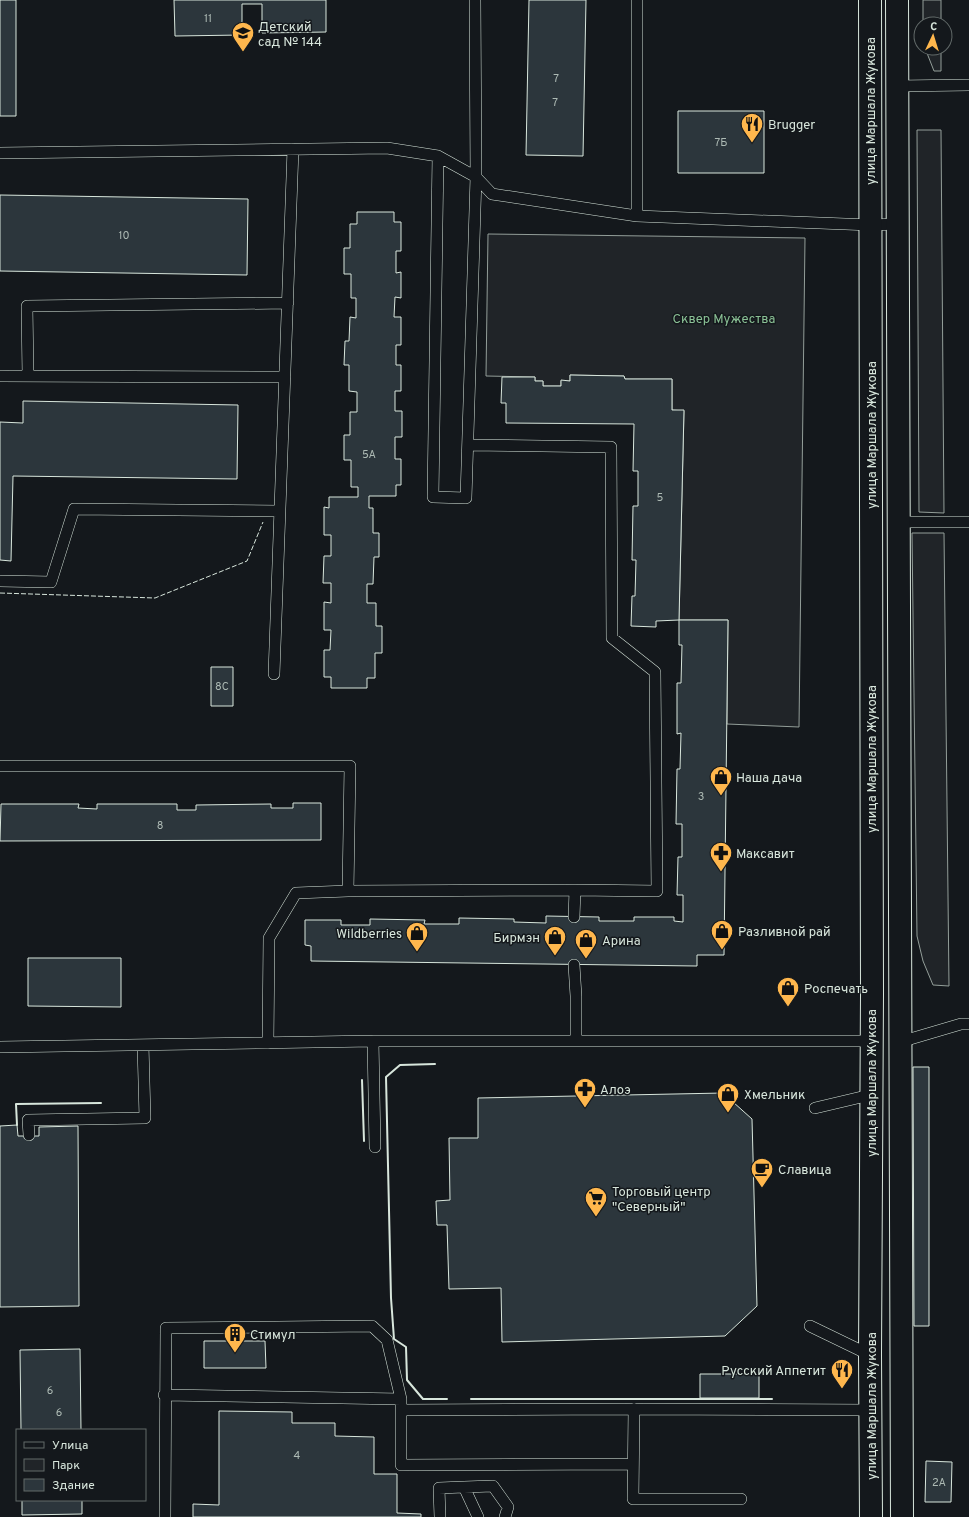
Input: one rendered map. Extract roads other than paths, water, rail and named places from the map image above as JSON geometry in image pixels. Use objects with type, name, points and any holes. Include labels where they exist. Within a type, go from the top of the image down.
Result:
[{"type":"street","name":"улица Маршала Жукова","points":[[870,0],[871,1517]]},
{"type":"street","name":"улица Маршала Жукова","points":[[897,0],[902,1517]]},
{"type":"street","points":[[871,1041],[900,1042]]},
{"type":"lane","points":[[438,156],[433,497],[466,498],[476,177],[475,0]]},
{"type":"lane","points":[[637,0],[637,216]]},
{"type":"lane","points":[[897,86],[969,86]]},
{"type":"lane","points":[[0,153],[387,148],[438,156],[476,177],[492,194],[637,216],[871,225],[898,224]]},
{"type":"lane","points":[[274,674],[293,149]]},
{"type":"lane","points":[[28,376],[27,306],[288,302]]},
{"type":"lane","points":[[0,376],[285,377]]},
{"type":"lane","points":[[268,1043],[269,938],[296,893],[348,891],[657,891],[655,672],[612,638],[611,446],[468,445]]},
{"type":"lane","points":[[0,581],[51,582],[74,509],[280,511]]},
{"type":"lane","points":[[899,522],[969,522]]},
{"type":"lane","points":[[0,766],[350,766],[348,891]]},
{"type":"lane","points":[[574,917],[575,890]]},
{"type":"lane","points":[[574,964],[576,1041]]},
{"type":"lane","points":[[900,1042],[961,1024],[969,1024]]},
{"type":"lane","points":[[0,1047],[373,1041],[871,1041]]},
{"type":"lane","points":[[373,1041],[375,1147]]},
{"type":"lane","points":[[29,1135],[28,1120],[145,1118],[143,1045]]},
{"type":"lane","points":[[815,1108],[870,1095]]},
{"type":"lane","points":[[164,1517],[164,1395],[166,1328],[372,1326],[387,1340],[400,1399],[400,1466],[633,1464]]},
{"type":"lane","points":[[810,1326],[870,1355]]},
{"type":"lane","points":[[164,1395],[400,1399]]},
{"type":"lane","points":[[634,1409],[633,1499],[741,1498]]},
{"type":"lane","points":[[401,1410],[871,1410]]},
{"type":"lane","points":[[440,1517],[439,1488],[493,1486],[508,1507],[505,1517]]},
{"type":"lane","points":[[464,1487],[478,1517]]},
{"type":"place","name":"Детский сад № 144","points":[[243,52]]},
{"type":"place","name":"Brugger","points":[[752,144]]},
{"type":"place","name":"Наша дача","points":[[721,796]]},
{"type":"place","name":"Максавит","points":[[721,872]]},
{"type":"place","name":"Разливной рай","points":[[722,950]]},
{"type":"place","name":"Wildberries","points":[[417,952]]},
{"type":"place","name":"Бирмэн","points":[[555,956]]},
{"type":"place","name":"Арина","points":[[586,960]]},
{"type":"place","name":"Роспечать","points":[[788,1008]]},
{"type":"place","name":"Алоэ","points":[[585,1108]]},
{"type":"place","name":"Хмельник","points":[[728,1114]]},
{"type":"place","name":"Славица","points":[[762,1188]]},
{"type":"place","name":"Торговый центр \"Северный\"","points":[[596,1218]]},
{"type":"place","name":"Стимул","points":[[235,1354]]},
{"type":"place","name":"Русский Аппетит","points":[[842,1390]]},
{"type":"park label","name":"Сквер Мужества","points":[[724,318]]}]
